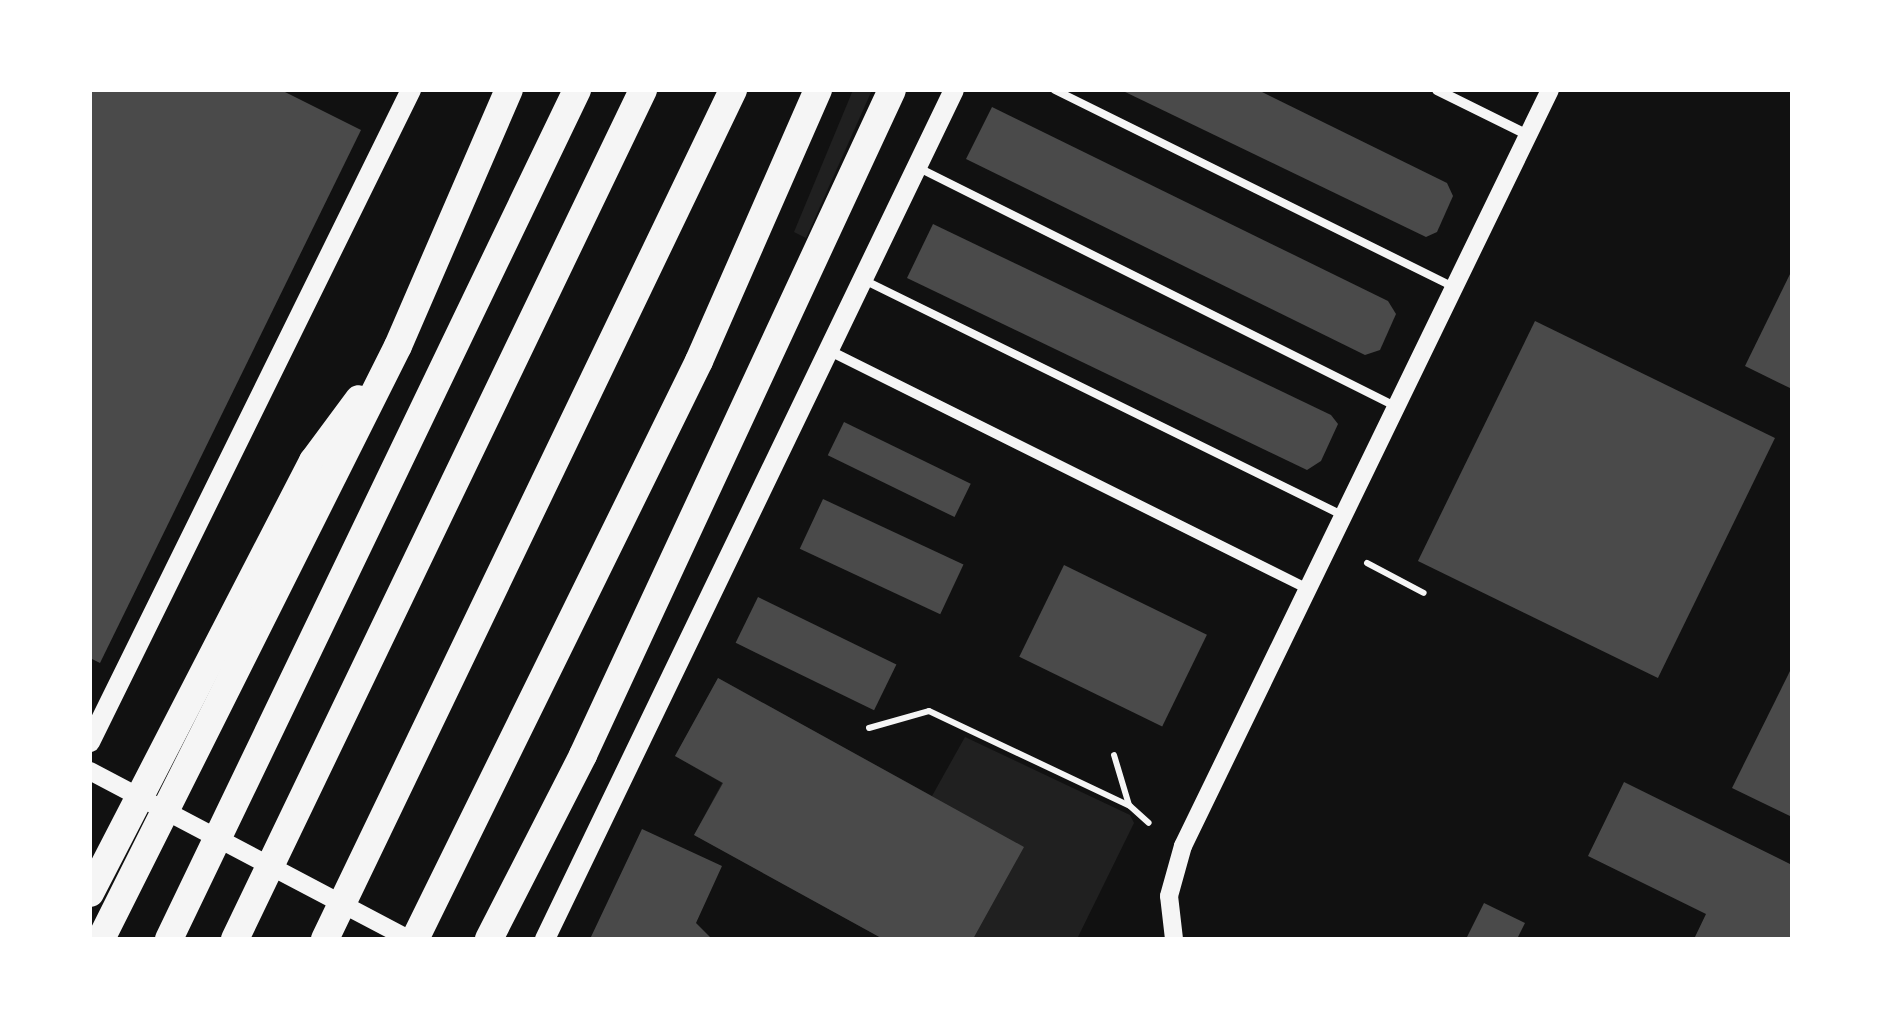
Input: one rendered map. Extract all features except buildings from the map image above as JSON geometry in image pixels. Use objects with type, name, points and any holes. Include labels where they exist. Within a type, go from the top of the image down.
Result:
[{"type":"highway","points":[[102,939],[398,346],[510,90]]},
{"type":"highway","points":[[168,939],[578,90]]},
{"type":"highway","points":[[235,939],[643,90]]},
{"type":"highway","points":[[325,939],[733,90]]},
{"type":"highway","points":[[412,939],[699,361],[818,90]]},
{"type":"highway","points":[[489,939],[583,756],[892,90]]},
{"type":"highway","points":[[90,893],[313,461],[398,346]]},
{"type":"main road","points":[[90,742],[411,90]]},
{"type":"main road","points":[[545,939],[954,90]]},
{"type":"street","points":[[1436,90],[1528,135]]},
{"type":"street","points":[[1174,939],[1169,896],[1184,846],[1550,90]]},
{"type":"street","points":[[830,350],[1306,588]]},
{"type":"street","points":[[90,771],[412,939]]},
{"type":"lane","points":[[1055,90],[1453,287]]},
{"type":"lane","points":[[918,168],[1395,406]]},
{"type":"lane","points":[[864,279],[1342,515]]},
{"type":"path","points":[[1366,564],[1424,593]]},
{"type":"path","points":[[869,728],[929,711],[1130,806],[1149,823]]},
{"type":"path","points":[[1114,754],[1130,806]]},
{"type":"shaded area","points":[[853,90],[872,90],[806,238],[794,232]]},
{"type":"shaded area","points":[[718,678],[932,796],[965,737],[1130,815],[1134,823],[1077,939],[883,939],[694,835],[722,783],[675,756]]}]
